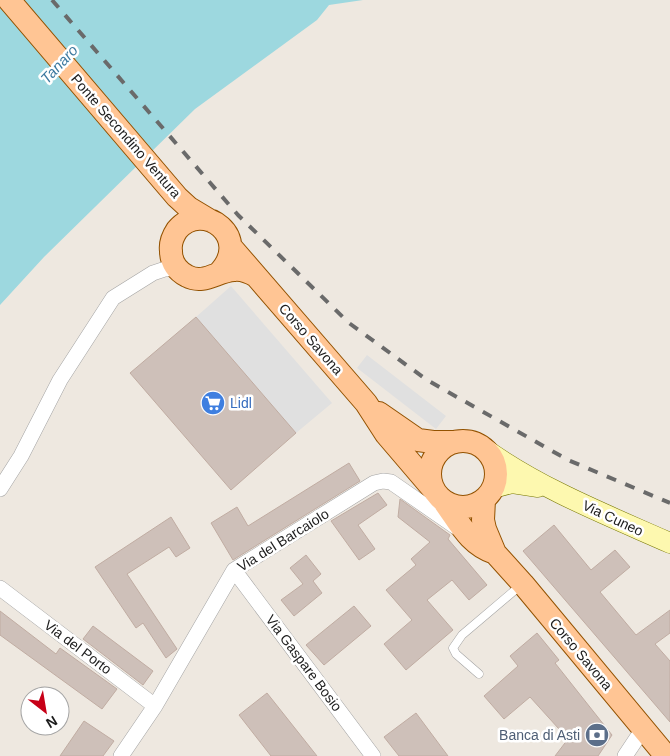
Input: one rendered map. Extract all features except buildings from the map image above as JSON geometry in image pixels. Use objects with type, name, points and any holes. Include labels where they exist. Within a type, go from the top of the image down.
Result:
[{"type":"main road","name":"Ponte Secondino Ventura","points":[[10,0],[177,197],[189,208],[209,220]]},
{"type":"main road","points":[[177,197],[181,218],[175,249],[189,277],[199,280],[233,270],[244,270],[256,276]]},
{"type":"main road","points":[[175,249],[190,221],[199,218],[209,220]]},
{"type":"main road","name":"Corso Savona","points":[[209,220],[224,230],[229,238],[231,248],[366,403],[386,434],[439,496],[466,534],[483,549],[495,553]]},
{"type":"main road","points":[[218,274],[226,267],[230,258],[231,248]]},
{"type":"main road","name":"Corso Savona","points":[[366,403],[394,425],[418,440],[470,442],[485,449],[492,457],[496,478],[488,494],[483,520],[495,553],[666,756]]},
{"type":"main road","name":"Corso Savona","points":[[439,496],[430,480],[432,460],[445,446],[454,442]]},
{"type":"main road","points":[[439,496],[455,507],[465,507],[475,505],[488,494]]},
{"type":"street","points":[[0,489],[22,456],[60,380],[113,298],[153,273],[175,249]]},
{"type":"street","name":"Via Cuneo","points":[[485,449],[506,464],[557,492],[670,543]]},
{"type":"street","name":"Via del Barcaiolo","points":[[121,756],[155,706],[234,570],[374,483],[383,481],[391,482],[466,534]]},
{"type":"street","name":"Via Cuneo","points":[[488,494],[512,483],[557,492]]},
{"type":"street","name":"Via Gaspare Bosio","points":[[234,570],[373,756]]},
{"type":"street","name":"Via del Porto","points":[[0,588],[155,706]]},
{"type":"street","points":[[625,756],[643,730]]},
{"type":"lane","points":[[479,674],[456,654],[455,644],[462,635],[523,584]]},
{"type":"shaded area","points":[[231,286],[332,403],[296,433],[196,317]]},
{"type":"shaded area","points":[[367,355],[446,416],[436,429],[357,368]]},
{"type":"water","name":"Tanaro","points":[[0,0],[363,0],[329,5],[317,20],[195,109],[44,257],[0,305]]},
{"type":"railway","points":[[52,0],[238,215],[349,323],[427,380],[568,460],[670,503]]},
{"type":"place","name":"Lidl","points":[[213,403]]},
{"type":"place","name":"Banca di Asti","points":[[597,735]]}]
